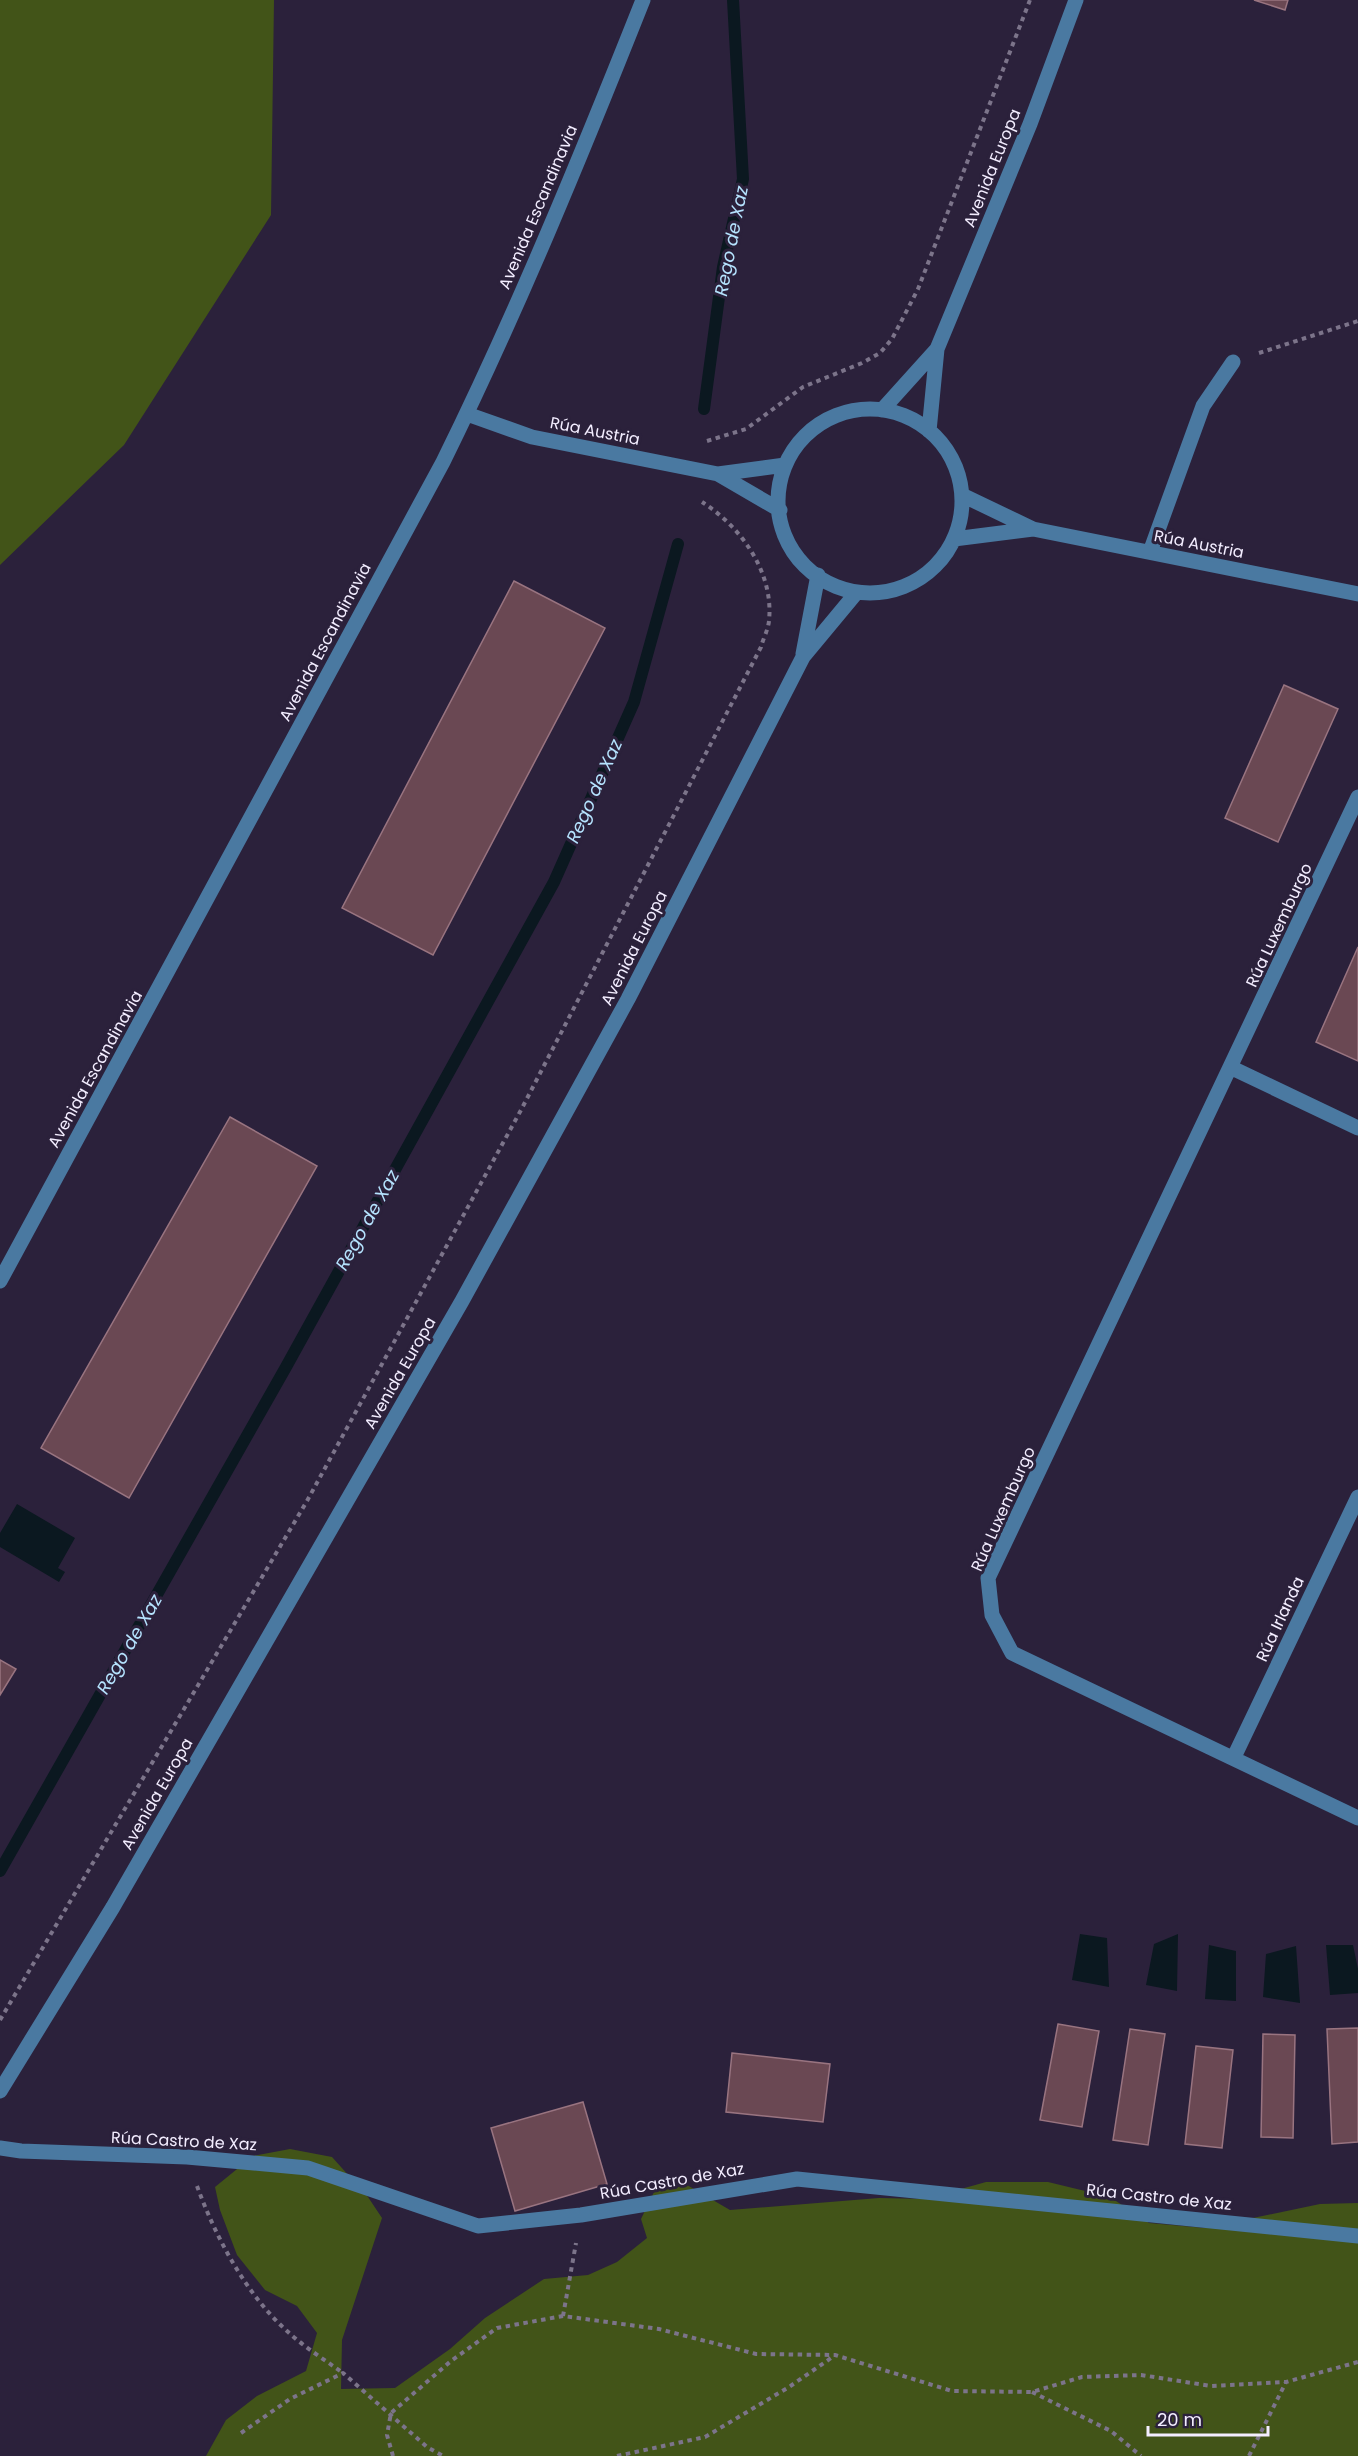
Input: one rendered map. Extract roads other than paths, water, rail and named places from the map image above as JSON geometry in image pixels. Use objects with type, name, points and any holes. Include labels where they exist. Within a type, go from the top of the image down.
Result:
[{"type":"street","name":"Avenida Escandinavia","points":[[0,1281],[467,414],[602,104],[643,0]]},
{"type":"street","name":"Avenida Europa","points":[[928,431],[937,349],[1030,124],[1076,0]]},
{"type":"street","name":"Avenida Europa","points":[[882,410],[937,349]]},
{"type":"street","points":[[1150,552],[1203,406],[1233,362]]},
{"type":"street","points":[[850,410],[882,410],[901,413],[928,431],[937,437],[952,458],[960,480],[962,495],[960,522],[954,538],[936,565],[904,586],[879,593],[838,588],[806,568],[791,550],[781,527],[778,484],[785,465],[804,435],[824,420],[850,410]]},
{"type":"street","name":"Rúa Austria","points":[[467,414],[532,437],[718,474],[780,510]]},
{"type":"street","name":"Rúa Austria","points":[[718,474],[785,465]]},
{"type":"street","name":"Rúa Austria","points":[[962,495],[1033,529],[1358,594]]},
{"type":"street","name":"Rúa Austria","points":[[954,538],[1033,529]]},
{"type":"street","name":"Avenida Europa","points":[[803,657],[818,575]]},
{"type":"street","name":"Avenida Europa","points":[[0,2091],[113,1906],[462,1301],[628,999],[803,657],[857,592]]},
{"type":"street","name":"Rúa Luxemburgo","points":[[1358,797],[1232,1068],[988,1578],[992,1615],[1012,1653],[1358,1818]]},
{"type":"street","points":[[1232,1068],[1358,1128]]},
{"type":"street","name":"Rúa Irlanda","points":[[1234,1757],[1358,1497]]},
{"type":"street","name":"Rúa Castro de Xaz","points":[[0,2148],[21,2151],[187,2157],[308,2168],[478,2226],[581,2215],[797,2179],[1358,2236]]},
{"type":"waterway","name":"Rego de Xaz","points":[[704,409],[723,267],[743,179],[733,0]]},
{"type":"waterway","name":"Rego de Xaz","points":[[0,1871],[286,1367],[554,882],[634,702],[678,544]]}]
